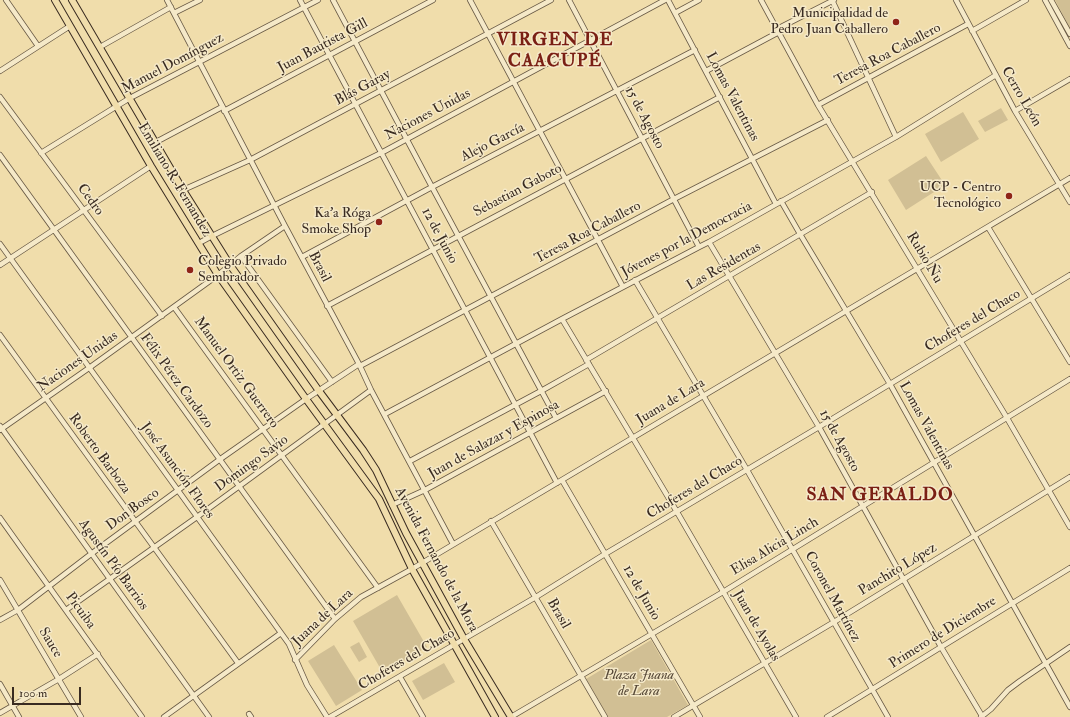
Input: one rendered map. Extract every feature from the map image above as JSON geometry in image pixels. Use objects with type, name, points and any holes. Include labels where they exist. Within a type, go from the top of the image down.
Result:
[{"type":"main road","name":"Emiliano R. Fernandez","points":[[55,0],[150,166],[218,275],[324,424]]},
{"type":"main road","name":"Avenida Fernando de la Mora","points":[[72,0],[183,190],[230,265],[318,392],[363,450],[376,470],[392,506],[464,639],[511,717]]},
{"type":"main road","name":"Avenida Fernando de la Mora","points":[[324,424],[379,499],[412,569],[495,717]]},
{"type":"street","points":[[6,0],[38,46]]},
{"type":"street","name":"Brasil","points":[[167,0],[453,544]]},
{"type":"street","points":[[174,13],[200,0]]},
{"type":"street","name":"12 de Junio","points":[[300,0],[355,105],[434,249],[530,432],[606,554],[700,717]]},
{"type":"street","name":"Manuel Domínguez","points":[[41,153],[130,98],[198,61],[318,0]]},
{"type":"street","name":"12 de Junio","points":[[333,0],[556,418]]},
{"type":"street","name":"Juan Bautista Gill","points":[[156,142],[330,55],[433,0]]},
{"type":"street","points":[[470,0],[623,287]]},
{"type":"street","name":"Blás Garay","points":[[183,190],[250,160],[551,0]]},
{"type":"street","name":"15 de Agosto","points":[[569,0],[699,247]]},
{"type":"street","name":"Naciones Unidas","points":[[199,243],[381,153],[665,0]]},
{"type":"street","name":"Lomas Valentinas","points":[[668,0],[776,204]]},
{"type":"street","points":[[675,13],[699,0]]},
{"type":"street","name":"Rubio Ñu","points":[[761,0],[818,105],[872,192],[1007,418],[1070,527]]},
{"type":"street","points":[[706,71],[833,0],[896,137]]},
{"type":"street","name":"Cerro León","points":[[956,0],[1015,111],[1070,202]]},
{"type":"street","points":[[972,31],[1026,0]]},
{"type":"street","points":[[1045,0],[1070,46]]},
{"type":"street","points":[[1051,0],[1070,34]]},
{"type":"street","points":[[100,47],[171,7]]},
{"type":"street","name":"Teresa Roa Caballero","points":[[818,105],[968,24]]},
{"type":"street","points":[[0,71],[70,26]]},
{"type":"street","name":"Alejo García","points":[[302,257],[407,200],[695,50]]},
{"type":"street","name":"Jóvenes por la Democracia","points":[[385,414],[709,242],[896,137],[996,75]]},
{"type":"street","points":[[1015,111],[1070,79]]},
{"type":"street","name":"Cedro","points":[[0,97],[162,316]]},
{"type":"street","name":"Sebastian Gaboto","points":[[327,306],[720,97]]},
{"type":"street","name":"Teresa Roa Caballero","points":[[360,365],[674,199],[753,160],[828,120]]},
{"type":"street","name":"Félix Pérez Cardozo","points":[[0,155],[335,619]]},
{"type":"street","points":[[0,265],[150,166]]},
{"type":"street","name":"Juana de Lara","points":[[295,660],[335,619],[357,600],[412,569],[1070,178]]},
{"type":"street","name":"Las Residentas","points":[[410,461],[541,391],[658,318],[872,192]]},
{"type":"street","name":"Lomas Valentinas","points":[[781,201],[890,384],[1070,707]]},
{"type":"street","name":"Naciones Unidas","points":[[1,428],[46,399],[218,275],[241,256],[285,226]]},
{"type":"street","points":[[988,227],[1070,362]]},
{"type":"street","name":"15 de Agosto","points":[[709,242],[819,427],[981,716]]},
{"type":"street","name":"José Asunción Flores","points":[[0,244],[288,644],[307,685],[327,717]]},
{"type":"street","points":[[241,256],[332,382]]},
{"type":"street","name":"Choferes del Chaco","points":[[330,717],[454,646],[1070,275]]},
{"type":"street","name":"Coronel Martínez","points":[[635,280],[704,395],[888,717]]},
{"type":"street","name":"Manuel Ortiz Guerrero","points":[[174,307],[378,588]]},
{"type":"street","name":"Juan de Ayolas","points":[[562,319],[606,391],[632,438],[796,717]]},
{"type":"street","name":"Roberto Barboza","points":[[0,335],[238,664]]},
{"type":"street","name":"Don Bosco","points":[[0,620],[18,610],[91,554],[219,460],[306,399],[360,365]]},
{"type":"street","name":"Elisa Alicia Linch","points":[[511,717],[723,592],[1070,379]]},
{"type":"street","name":"Domingo Savio","points":[[66,610],[371,390]]},
{"type":"street","name":"Juan de Salazar y Espinosa","points":[[392,506],[425,490],[606,391]]},
{"type":"street","name":"Agustín Pío Barrios","points":[[1,428],[209,717]]},
{"type":"street","name":"Panchito López","points":[[674,717],[765,664],[1070,477]]},
{"type":"street","name":"Picuiba","points":[[0,518],[142,717]]},
{"type":"street","name":"Brasil","points":[[491,521],[605,717]]},
{"type":"street","name":"Primero de Diciembre","points":[[828,717],[1070,568]]},
{"type":"street","name":"Sauce","points":[[0,580],[81,717]]},
{"type":"street","points":[[164,717],[280,633]]},
{"type":"street","points":[[981,716],[991,710],[1008,690],[1070,647]]},
{"type":"street","points":[[0,713],[59,679],[98,654]]},
{"type":"street","points":[[400,677],[423,717]]},
{"type":"street","points":[[0,684],[19,717]]},
{"type":"green space","points":[[1055,0],[1070,0],[1070,28]]},
{"type":"green space","points":[[1001,108],[1008,120],[985,132],[978,121]]},
{"type":"green space","points":[[963,112],[979,139],[941,162],[925,134]]},
{"type":"green space","points":[[926,156],[945,185],[906,210],[888,180]]},
{"type":"green space","points":[[397,595],[427,647],[383,673],[353,621]]},
{"type":"green space","name":"Plaza Juana de Lara","points":[[651,640],[688,705],[667,717],[608,717],[586,679]]},
{"type":"green space","points":[[359,642],[367,657],[359,662],[350,647]]},
{"type":"green space","points":[[334,645],[362,690],[336,706],[308,661]]},
{"type":"green space","points":[[444,663],[455,682],[423,700],[412,681]]},
{"type":"place","name":"Municipalidad de Pedro Juan Caballero","points":[[896,22]]},
{"type":"place","name":"UCP - Centro Tecnológico","points":[[1009,196]]},
{"type":"place","name":"Ka'a Róga Smoke Shop","points":[[379,222]]},
{"type":"place","name":"Colegio Privado Sembrador","points":[[190,270]]},
{"type":"district","name":"VIRGEN DE CAACUPÉ","points":[[555,51]]},
{"type":"district","name":"SAN GERALDO","points":[[880,496]]}]
